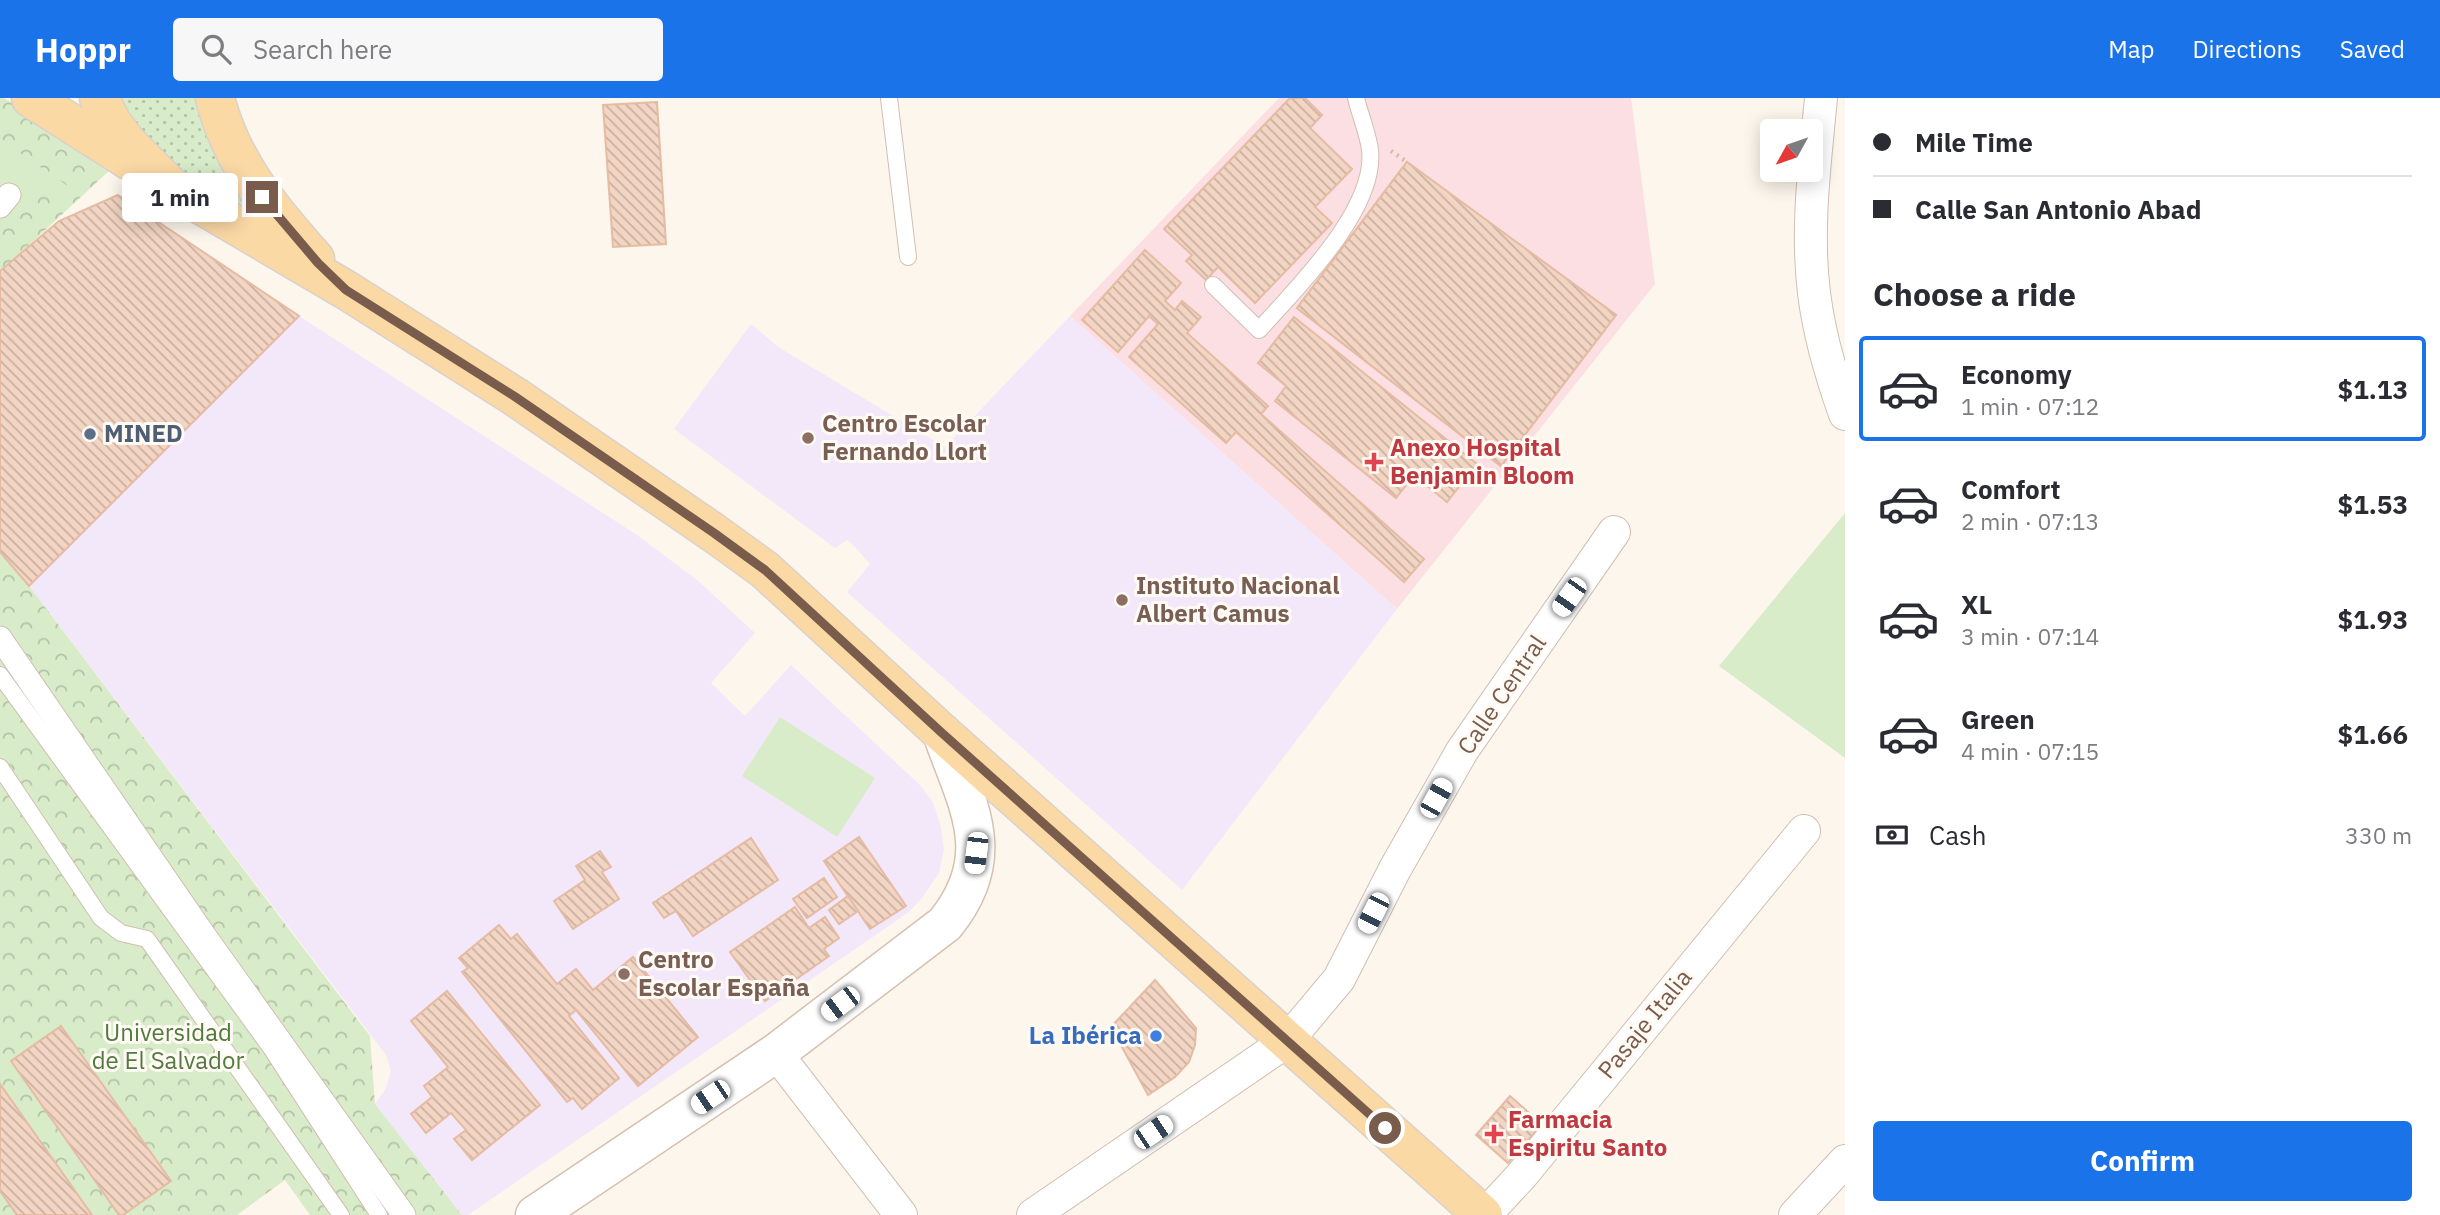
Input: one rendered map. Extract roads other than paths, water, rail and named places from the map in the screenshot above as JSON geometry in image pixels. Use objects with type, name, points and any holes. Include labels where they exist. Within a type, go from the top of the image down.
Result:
[{"type":"main road","points":[[31,98],[171,187],[346,290],[514,396],[765,570],[942,733],[1484,1215]]},
{"type":"main road","points":[[99,98],[112,123],[127,143],[171,187]]},
{"type":"main road","points":[[215,98],[233,150],[262,197],[318,263],[346,290]]},
{"type":"main road","points":[[233,150],[229,126],[231,110],[238,98]]},
{"type":"main road","points":[[534,1215],[776,1053],[944,924],[965,895],[975,863],[974,823],[942,733]]},
{"type":"street","points":[[1821,98],[1811,238],[1814,292],[1823,343],[1845,414]]},
{"type":"street","name":"Calle Central","points":[[1033,1215],[1072,1204],[1287,1041],[1339,979],[1395,869],[1462,751],[1614,532]]},
{"type":"street","points":[[0,638],[202,932],[404,1215]]},
{"type":"street","name":"Pasaje Italia","points":[[1484,1215],[1522,1175],[1804,831]]},
{"type":"street","points":[[776,1053],[901,1215]]},
{"type":"street","points":[[1795,1215],[1845,1161]]},
{"type":"lane","points":[[888,98],[908,257]]},
{"type":"lane","points":[[1213,285],[1259,330],[1329,252],[1360,199],[1368,178],[1370,150],[1356,98]]},
{"type":"lane","points":[[0,675],[271,1048],[379,1215]]},
{"type":"lane","points":[[0,767],[102,918],[121,933],[147,939],[341,1215]]},
{"type":"place","name":"MINED","points":[[90,434]]},
{"type":"place","name":"Centro Escolar Fernando Llort","points":[[808,438]]},
{"type":"place","name":"Anexo Hospital Benjamin Bloom","points":[[1374,462]]},
{"type":"place","name":"Instituto Nacional Albert Camus","points":[[1122,600]]},
{"type":"place","name":"Centro Escolar España","points":[[624,974]]},
{"type":"place","name":"La Ibérica","points":[[1156,1036]]},
{"type":"place","name":"Farmacia Espiritu Santo","points":[[1494,1134]]},
{"type":"park label","name":"Universidad de El Salvador","points":[[168,1047]]}]
